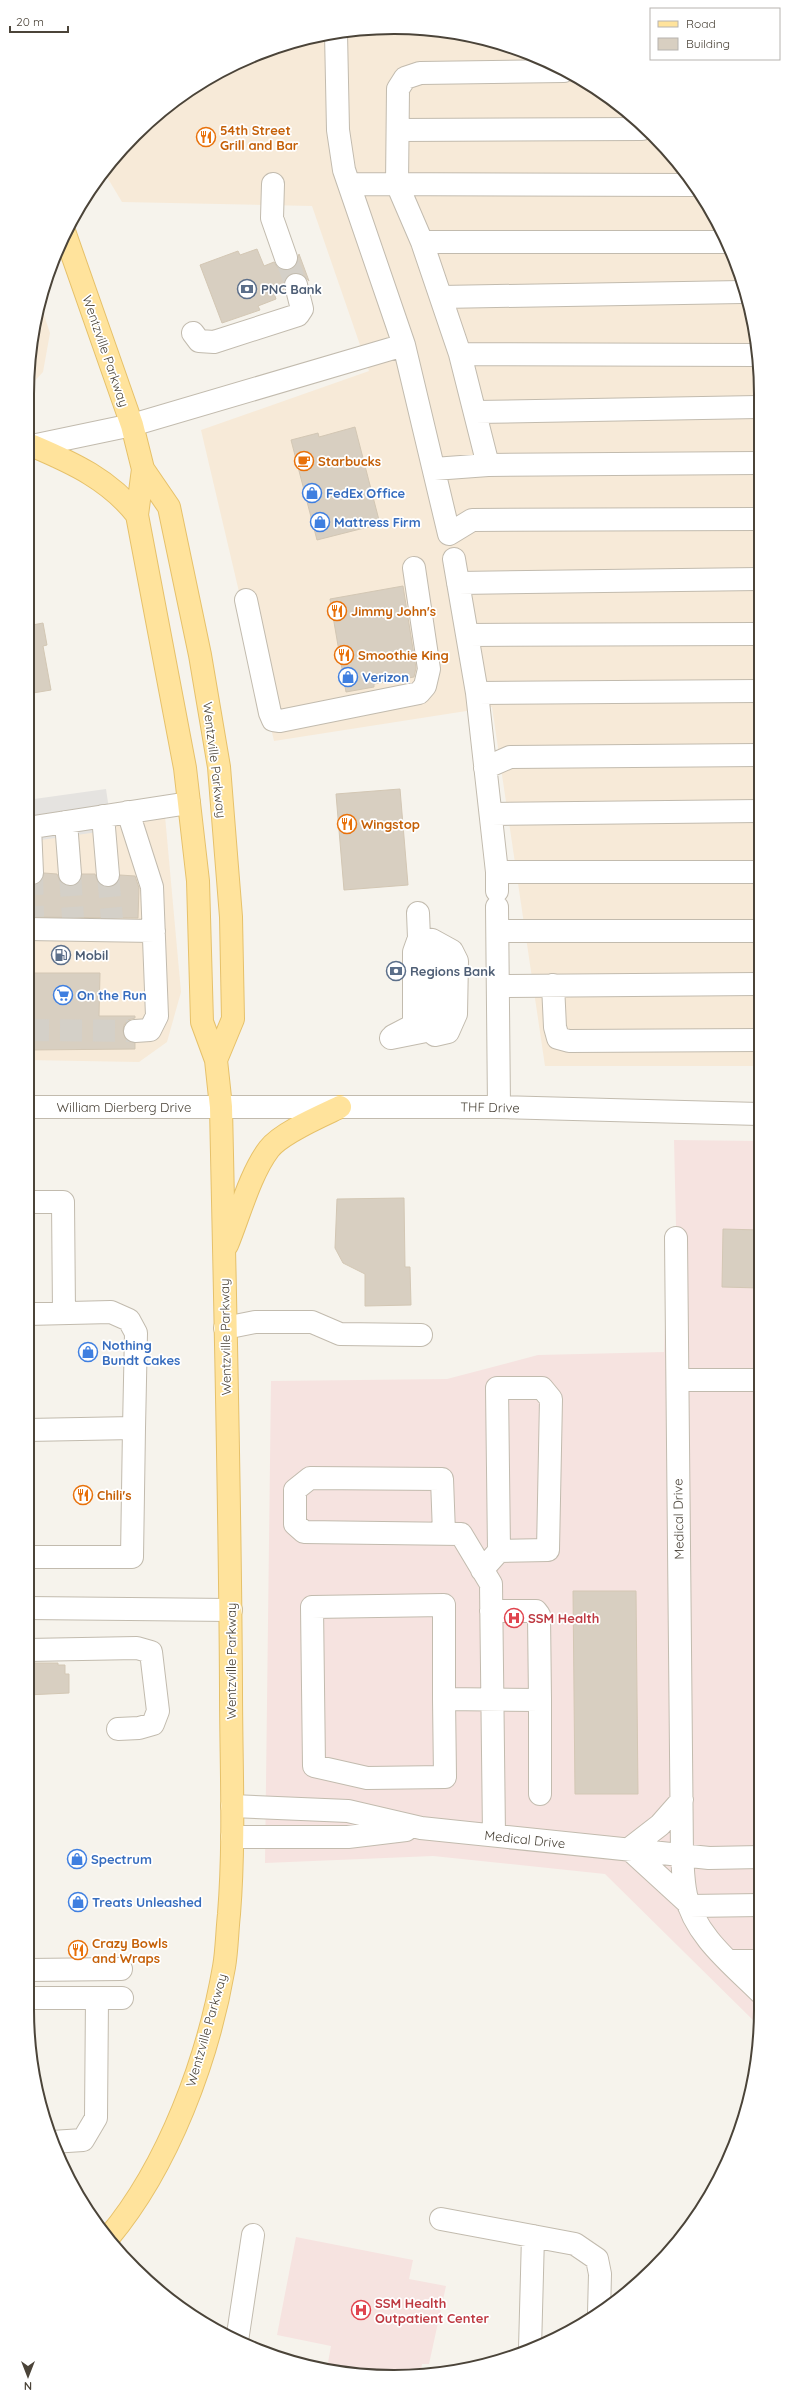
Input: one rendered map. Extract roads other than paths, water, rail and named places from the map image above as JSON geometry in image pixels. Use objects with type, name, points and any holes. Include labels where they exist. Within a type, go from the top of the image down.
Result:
[{"type":"main road","name":"Wentzville Parkway","points":[[68,241],[132,425],[143,469],[169,507],[200,655],[219,768],[231,917],[233,1019],[216,1060]]},
{"type":"main road","points":[[34,448],[73,463],[101,479],[126,502],[137,515]]},
{"type":"main road","name":"Wentzville Parkway","points":[[110,2232],[125,2216],[159,2160],[186,2100],[208,2033],[224,1965],[232,1871],[231,1610],[221,1106],[216,1060],[202,1022],[198,882],[185,768],[137,515],[143,469]]},
{"type":"main road","points":[[224,1254],[255,1175],[269,1149],[296,1129],[340,1107]]},
{"type":"street","points":[[336,39],[338,130],[344,170],[404,345],[449,534],[472,520],[754,519]]},
{"type":"street","points":[[488,465],[460,354],[422,242],[397,184],[398,89],[405,78],[420,73],[553,71]]},
{"type":"street","points":[[398,130],[638,129]]},
{"type":"street","points":[[273,184],[272,218],[286,258]]},
{"type":"street","points":[[349,184],[687,185]]},
{"type":"street","points":[[422,242],[720,242]]},
{"type":"street","points":[[193,333],[199,341],[214,342],[298,315],[302,309],[296,285]]},
{"type":"street","points":[[441,297],[739,292]]},
{"type":"street","points":[[34,445],[132,425],[404,345]]},
{"type":"street","points":[[460,354],[752,355]]},
{"type":"street","points":[[475,412],[754,408]]},
{"type":"street","points":[[434,469],[488,465],[754,463]]},
{"type":"street","points":[[454,560],[477,693],[497,890],[499,1107]]},
{"type":"street","points":[[246,600],[270,713],[273,720],[280,721],[419,693],[425,686],[429,669],[414,568]]},
{"type":"street","points":[[458,583],[754,578]]},
{"type":"street","points":[[467,636],[754,634]]},
{"type":"street","points":[[477,693],[754,691]]},
{"type":"street","points":[[485,768],[510,758],[754,755]]},
{"type":"street","points":[[34,827],[189,803]]},
{"type":"street","points":[[490,814],[754,811]]},
{"type":"street","points":[[128,812],[152,887],[157,1016],[150,1030],[135,1031]]},
{"type":"street","points":[[103,816],[108,875]]},
{"type":"street","points":[[66,822],[70,874]]},
{"type":"street","points":[[497,890],[754,872]]},
{"type":"street","points":[[390,1038],[406,1018],[406,953],[420,938],[418,913]]},
{"type":"street","points":[[34,925],[112,925],[154,931]]},
{"type":"street","points":[[498,931],[754,931]]},
{"type":"street","points":[[390,1038],[435,1035],[446,1026],[445,946],[432,940],[420,938]]},
{"type":"street","points":[[390,1038],[436,1029],[435,945],[420,938]]},
{"type":"street","points":[[498,986],[754,984]]},
{"type":"street","points":[[553,986],[555,1027],[558,1038],[569,1042],[754,1040]]},
{"type":"street","name":"William Dierberg Drive","points":[[34,1106],[221,1106]]},
{"type":"street","name":"THF Drive","points":[[221,1106],[499,1107],[754,1114]]},
{"type":"street","points":[[34,1202],[63,1202],[64,1312]]},
{"type":"street","name":"Medical Drive","points":[[676,1238],[682,1855],[689,1904],[704,1933],[754,1986]]},
{"type":"street","points":[[34,1314],[111,1312],[129,1320],[136,1333],[132,1557],[34,1557]]},
{"type":"street","points":[[225,1328],[255,1322],[312,1322],[340,1334],[421,1335]]},
{"type":"street","points":[[678,1380],[754,1380]]},
{"type":"street","points":[[482,1570],[499,1551],[497,1388],[542,1388],[551,1399],[548,1550],[499,1551]]},
{"type":"street","points":[[34,1430],[134,1428]]},
{"type":"street","points":[[444,1533],[442,1479],[310,1478],[295,1490],[295,1524],[304,1532],[461,1534],[491,1584],[494,1835]]},
{"type":"street","points":[[444,1605],[444,1699],[445,1777],[367,1778],[314,1766],[312,1607],[444,1605]]},
{"type":"street","points":[[34,1608],[231,1610]]},
{"type":"street","points":[[491,1611],[536,1611],[539,1615],[540,1794]]},
{"type":"street","points":[[34,1650],[137,1648],[151,1652],[154,1667],[158,1711],[154,1724],[139,1728],[118,1729]]},
{"type":"street","points":[[444,1699],[492,1698],[540,1700]]},
{"type":"street","points":[[629,1849],[660,1825],[682,1800]]},
{"type":"street","name":"Medical Drive","points":[[232,1806],[348,1811],[421,1828],[709,1858],[754,1857]]},
{"type":"street","name":"Medical Drive","points":[[232,1837],[348,1836],[421,1828]]},
{"type":"street","name":"Medical Drive","points":[[629,1849],[689,1904]]},
{"type":"street","points":[[689,1904],[754,1905]]},
{"type":"street","points":[[729,1961],[754,1961]]},
{"type":"street","points":[[34,1970],[121,1969]]},
{"type":"street","points":[[34,1998],[122,1998]]},
{"type":"street","points":[[59,2142],[83,2140],[96,2118],[97,1998]]},
{"type":"street","points":[[441,2219],[575,2244],[597,2259],[600,2274],[599,2305]]},
{"type":"street","points":[[238,2334],[254,2234]]},
{"type":"street","points":[[530,2344],[533,2236]]},
{"type":"tunnel","points":[[286,258],[296,285]]},
{"type":"tunnel","points":[[70,874],[73,918]]},
{"type":"tunnel","points":[[108,875],[112,919]]},
{"type":"tunnel","points":[[34,1030],[135,1031]]},
{"type":"place","name":"54th Street Grill and Bar","points":[[206,137]]},
{"type":"place","name":"PNC Bank","points":[[247,289]]},
{"type":"place","name":"Starbucks","points":[[304,461]]},
{"type":"place","name":"FedEx Office","points":[[312,493]]},
{"type":"place","name":"Mattress Firm","points":[[320,522]]},
{"type":"place","name":"Jimmy John's","points":[[337,611]]},
{"type":"place","name":"Smoothie King","points":[[344,655]]},
{"type":"place","name":"Verizon","points":[[348,677]]},
{"type":"place","name":"Wingstop","points":[[347,824]]},
{"type":"place","name":"Mobil","points":[[61,955]]},
{"type":"place","name":"Regions Bank","points":[[396,971]]},
{"type":"place","name":"On the Run","points":[[63,995]]},
{"type":"place","name":"Nothing Bundt Cakes","points":[[88,1352]]},
{"type":"place","name":"Chili's","points":[[83,1495]]},
{"type":"place","name":"SSM Health","points":[[514,1618]]},
{"type":"place","name":"Spectrum","points":[[77,1859]]},
{"type":"place","name":"Treats Unleashed","points":[[78,1902]]},
{"type":"place","name":"Crazy Bowls and Wraps","points":[[78,1950]]},
{"type":"place","name":"SSM Health Outpatient Center","points":[[361,2310]]}]
